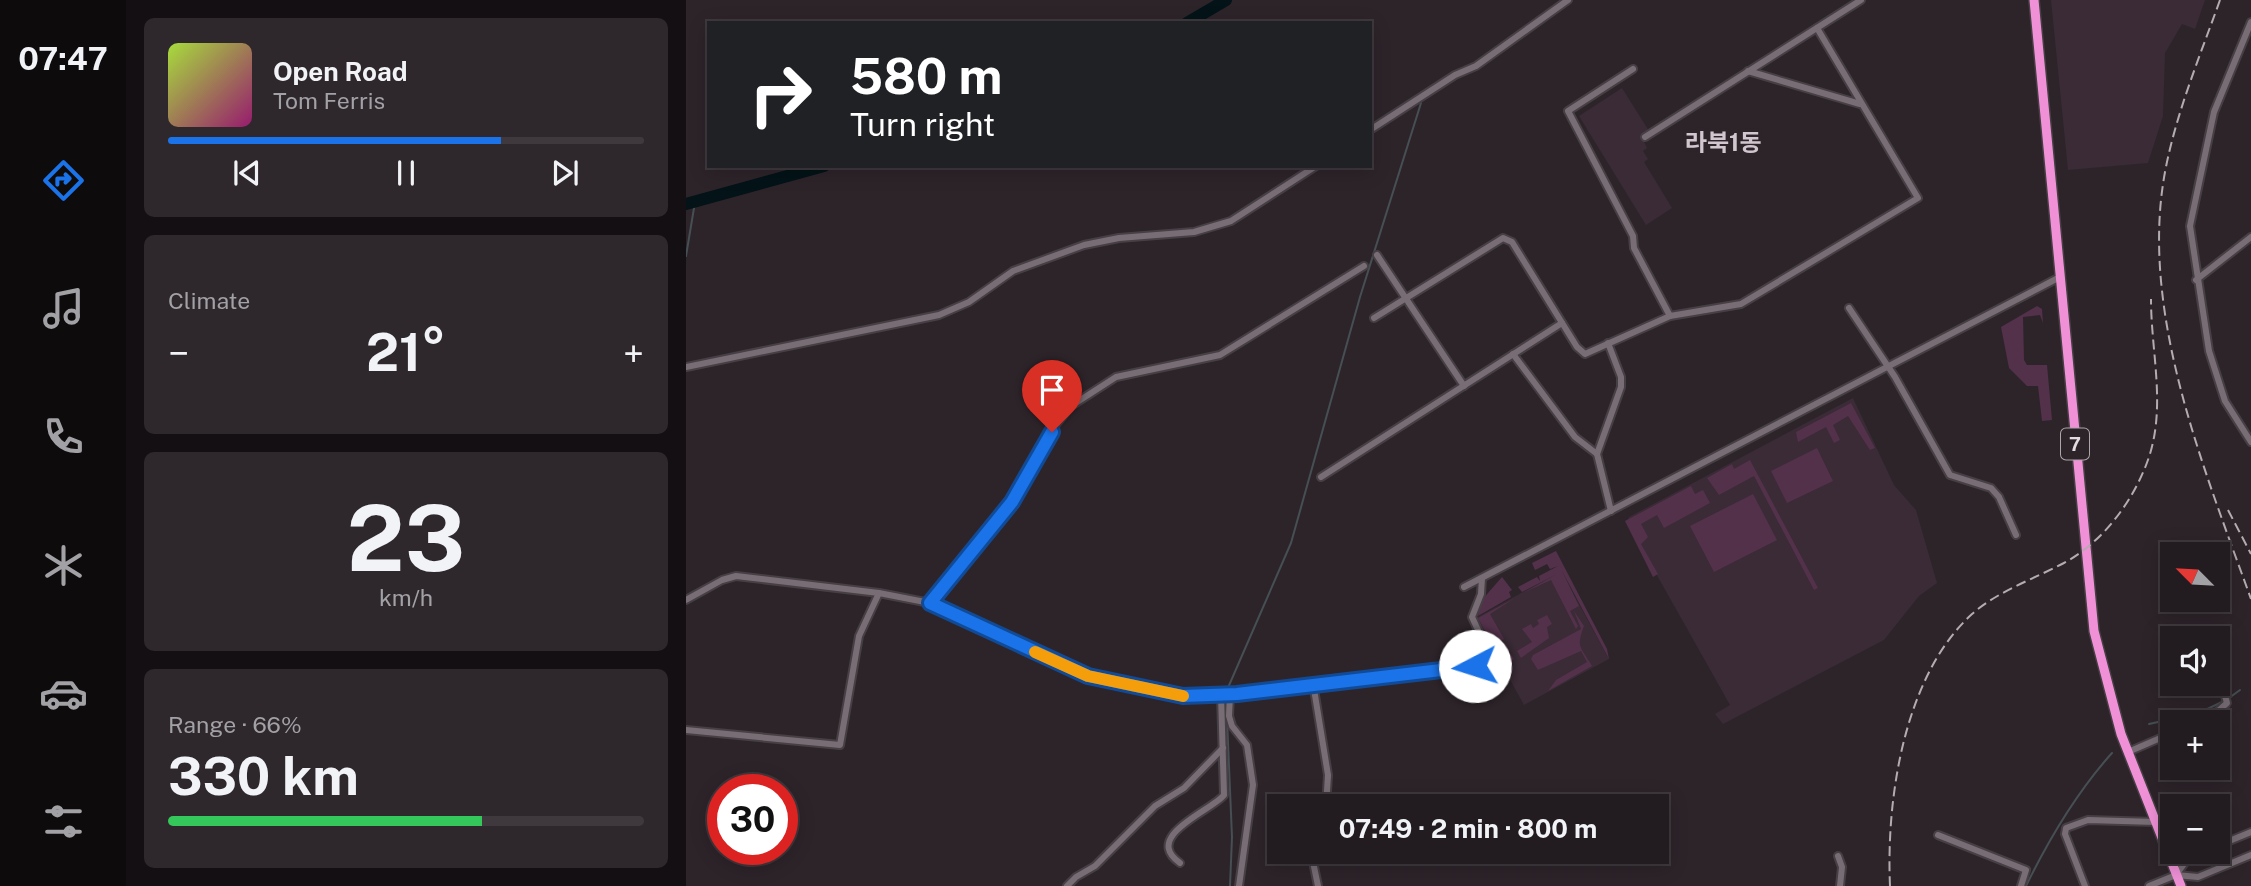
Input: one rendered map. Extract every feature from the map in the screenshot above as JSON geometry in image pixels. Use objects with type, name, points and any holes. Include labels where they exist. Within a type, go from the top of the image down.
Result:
[{"type":"highway","name":"7","points":[[2034,0],[2094,631],[2128,752],[2181,886]]},
{"type":"street","points":[[1372,129],[1454,75],[1476,66],[1568,0]]},
{"type":"street","points":[[1646,137],[1861,0]]},
{"type":"street","points":[[2251,22],[2214,112],[2190,226],[2196,280],[2209,351],[2225,401],[2251,442]]},
{"type":"street","points":[[1374,318],[1503,238],[1512,242],[1562,323],[1585,354],[1670,316],[1741,304],[1918,198],[1817,28]]},
{"type":"street","points":[[1633,69],[1568,111],[1598,164],[1633,236],[1634,248],[1670,316]]},
{"type":"street","points":[[1748,71],[1860,104]]},
{"type":"street","points":[[686,367],[939,315],[969,302],[1013,271],[1084,245],[1217,226],[1252,209],[1313,168]]},
{"type":"street","points":[[2196,280],[2251,237]]},
{"type":"street","points":[[1377,255],[1464,386]]},
{"type":"street","points":[[930,603],[1012,502],[1057,423],[1071,406],[1116,377],[1220,355],[1364,266]]},
{"type":"street","points":[[1464,587],[2060,276]]},
{"type":"street","points":[[1849,308],[1888,367],[1950,475],[1991,488],[1999,497],[2016,534]]},
{"type":"street","points":[[1321,477],[1562,323]]},
{"type":"street","points":[[1608,343],[1621,377],[1621,387],[1597,454],[1611,511]]},
{"type":"street","points":[[1513,354],[1575,437],[1597,454]]},
{"type":"street","points":[[686,600],[722,580],[736,576],[878,593],[930,603],[1088,676],[1183,696],[1221,695],[1481,664],[1488,653],[1472,617],[1482,578]]},
{"type":"street","points":[[686,730],[841,745],[859,636],[878,593]]},
{"type":"street","points":[[1313,683],[1328,775],[1327,794]]},
{"type":"street","points":[[1230,694],[1229,716],[1232,726],[1247,745],[1253,785],[1239,886]]},
{"type":"street","points":[[1180,863],[1173,856],[1171,847],[1176,830],[1224,795],[1221,695]]},
{"type":"street","points":[[2128,752],[2160,738]]},
{"type":"street","points":[[1067,886],[1095,866],[1155,806],[1184,788],[1223,748]]},
{"type":"street","points":[[2085,886],[2065,834],[2066,828],[2088,820],[2155,822]]},
{"type":"street","points":[[2230,841],[2251,832]]},
{"type":"street","points":[[1938,835],[2026,870],[2021,886]]},
{"type":"street","points":[[2148,886],[2176,875],[2198,877],[2251,855]]},
{"type":"street","points":[[1838,856],[1842,867],[1839,886]]},
{"type":"street","points":[[1313,864],[1318,886]]},
{"type":"street","points":[[2176,875],[2184,864]]},
{"type":"shaded area","points":[[2051,0],[2205,0],[2195,29],[2182,24],[2165,53],[2163,116],[2148,163],[2068,170]]},
{"type":"shaded area","points":[[1622,88],[1649,131],[1641,136],[1647,148],[1643,151],[1648,159],[1644,162],[1672,208],[1646,225],[1579,116]]},
{"type":"shaded area","points":[[2037,306],[2042,309],[2043,323],[2040,315],[2023,317],[2024,360],[2027,365],[2047,365],[2052,420],[2042,421],[2038,386],[2027,386],[2009,368],[2001,327]]},
{"type":"shaded area","points":[[1853,398],[1894,485],[1916,510],[1937,583],[1919,596],[1884,640],[1723,724],[1715,714],[1730,705],[1627,522],[1629,517]]},
{"type":"shaded area","points":[[1851,403],[1875,448],[1870,450],[1848,416],[1833,425],[1840,440],[1834,443],[1826,427],[1798,442],[1796,432]]},
{"type":"shaded area","points":[[1817,448],[1833,481],[1787,503],[1771,471]]},
{"type":"shaded area","points":[[1750,460],[1818,588],[1814,590],[1754,476],[1719,495],[1707,478],[1732,464],[1734,469]]},
{"type":"shaded area","points":[[1691,486],[1695,494],[1703,490],[1710,503],[1664,528],[1657,515],[1641,524],[1648,537],[1641,544],[1658,574],[1653,577],[1625,521]]},
{"type":"shaded area","points":[[1753,494],[1777,540],[1714,572],[1690,526]]},
{"type":"shaded area","points":[[1556,551],[1607,649],[1609,659],[1562,571],[1579,606],[1570,611],[1578,626],[1576,629],[1551,580],[1523,593],[1557,574],[1522,592],[1518,587],[1537,577],[1540,581],[1539,576],[1558,566],[1550,569],[1547,564],[1535,570],[1532,563]]},
{"type":"shaded area","points":[[1561,571],[1609,659],[1524,705],[1476,618]]},
{"type":"shaded area","points":[[1502,577],[1512,590],[1509,592],[1511,597],[1478,616],[1481,601]]},
{"type":"shaded area","points":[[1515,598],[1490,614],[1504,639],[1501,641],[1514,659],[1503,665],[1478,618]]},
{"type":"shaded area","points":[[1574,611],[1584,626],[1580,646],[1592,666],[1548,691],[1556,680],[1587,662],[1581,651],[1538,670],[1531,659],[1533,655],[1581,629]]},
{"type":"shaded area","points":[[1547,615],[1552,624],[1547,627],[1549,638],[1521,658],[1517,651],[1532,642],[1522,629],[1531,624],[1533,628],[1539,624],[1537,620]]},
{"type":"waterway","points":[[1190,21],[1226,0]]},
{"type":"waterway","points":[[1227,690],[1291,543],[1360,297],[1421,103]]},
{"type":"waterway","points":[[686,204],[817,168]]},
{"type":"waterway","points":[[686,256],[695,202]]},
{"type":"waterway","points":[[2229,698],[2240,690]]},
{"type":"waterway","points":[[1226,698],[1226,710]]},
{"type":"waterway","points":[[2149,724],[2199,713],[2224,701]]},
{"type":"waterway","points":[[1227,719],[1232,837],[1230,886]]},
{"type":"waterway","points":[[2026,886],[2064,816],[2112,753]]},
{"type":"railway","points":[[2220,0],[2182,106],[2165,172],[2159,225],[2161,279],[2168,334],[2196,443],[2251,599]]},
{"type":"railway","points":[[1890,886],[1896,778],[1915,704],[1930,670],[1949,640],[1982,606],[2075,556],[2103,533],[2115,520],[2143,473],[2154,437],[2157,398],[2151,299]]},
{"type":"railway","points":[[2228,510],[2251,554]]},
{"type":"slow traffic","points":[[1035,652],[1088,676],[1183,696]]},
{"type":"district","name":"라북1동","points":[[1723,143]]},
{"type":"route","points":[[1052,432],[1012,502],[930,603],[1088,676],[1183,696],[1237,694],[1475,666]]}]
